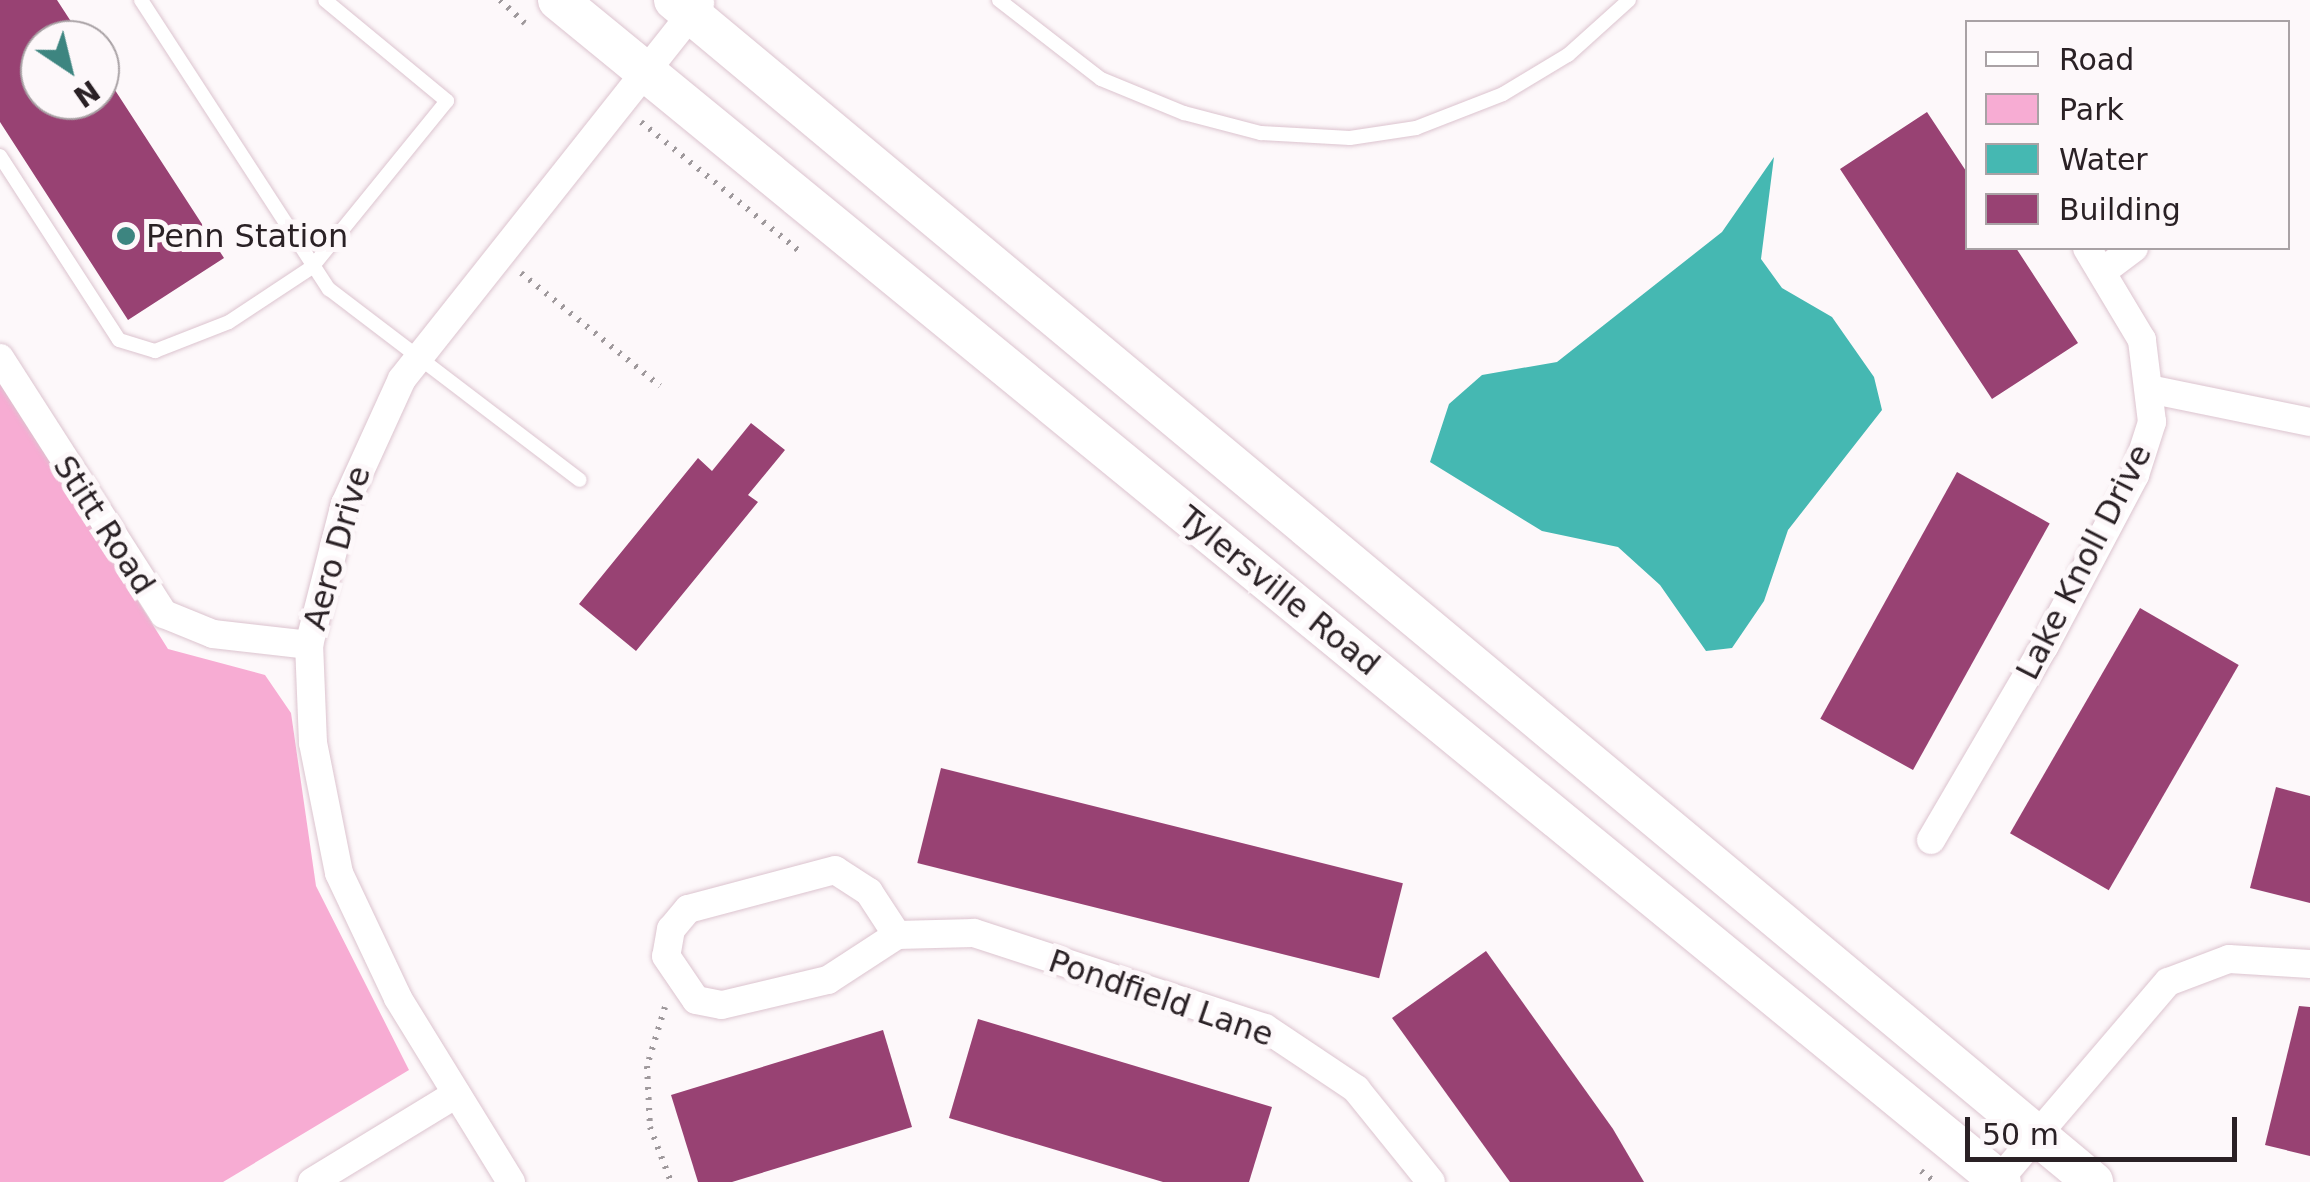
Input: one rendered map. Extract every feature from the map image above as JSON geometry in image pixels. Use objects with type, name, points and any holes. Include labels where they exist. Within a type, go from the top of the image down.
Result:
[{"type":"main road","name":"Tylersville Road","points":[[558,0],[1999,1182]]},
{"type":"main road","name":"Tylersville Road","points":[[690,5],[2093,1182]]},
{"type":"street","name":"Aero Drive","points":[[456,1094],[398,998],[339,873],[313,743],[309,645],[361,460],[417,355],[495,252],[645,74],[690,5]]},
{"type":"street","name":"Lake Knoll Drive","points":[[1931,840],[2135,475],[2154,390],[2142,340],[2088,250]]},
{"type":"street","points":[[2102,272],[2131,250]]},
{"type":"street","name":"Stitt Road","points":[[0,358],[164,614],[213,634],[309,645]]},
{"type":"street","points":[[2154,390],[2310,422]]},
{"type":"street","points":[[835,870],[869,892],[896,935],[828,980],[722,1006],[676,982],[666,956],[671,929],[688,909],[835,870]]},
{"type":"street","name":"Pondfield Lane","points":[[896,935],[974,932],[1265,1028],[1356,1089],[1431,1182]]},
{"type":"street","points":[[1999,1182],[2168,982],[2229,960],[2310,964]]},
{"type":"street","points":[[312,1182],[456,1094],[511,1182]]},
{"type":"lane","points":[[141,0],[312,267],[355,316],[417,355],[580,480]]},
{"type":"lane","points":[[0,156],[119,340],[155,352],[229,322],[312,267],[447,101],[325,0]]},
{"type":"lane","points":[[999,0],[1101,79],[1184,113],[1261,133],[1350,138],[1416,128],[1504,94],[1568,55],[1628,0]]},
{"type":"path","points":[[495,252],[660,386]]},
{"type":"path","points":[[665,1007],[647,1066],[650,1127],[671,1182]]},
{"type":"green space","points":[[0,381],[168,649],[265,675],[291,713],[316,886],[409,1070],[223,1182],[0,1182]]},
{"type":"water","points":[[1774,157],[1761,259],[1782,288],[1832,317],[1874,377],[1882,410],[1788,530],[1764,601],[1732,648],[1706,651],[1660,585],[1618,547],[1542,531],[1430,462],[1449,404],[1482,375],[1557,362],[1722,232]]},
{"type":"building","points":[[0,0],[57,0],[70,20],[20,20],[20,120],[120,120],[120,98],[224,258],[128,320],[0,122]]},
{"type":"building","points":[[1927,112],[1965,169],[1965,250],[2017,250],[2078,343],[1992,399],[1840,169]]},
{"type":"building","points":[[751,423],[785,450],[748,495],[758,502],[636,651],[579,604],[698,458],[712,471]]},
{"type":"building","points":[[1957,472],[2050,523],[1913,770],[1820,719]]},
{"type":"building","points":[[2140,608],[2239,665],[2109,890],[2010,833]]},
{"type":"building","points":[[941,768],[1403,883],[1379,978],[917,863]]},
{"type":"building","points":[[2276,787],[2310,796],[2310,903],[2250,888]]},
{"type":"building","points":[[1486,951],[1613,1129],[1644,1182],[1510,1182],[1392,1018]]},
{"type":"building","points":[[2299,1006],[2310,1007],[2310,1156],[2265,1145]]},
{"type":"building","points":[[978,1019],[1272,1107],[1249,1182],[1163,1182],[949,1118]]},
{"type":"building","points":[[883,1030],[912,1127],[732,1182],[698,1182],[671,1095]]},
{"type":"place","name":"Penn Station","points":[[126,236]]}]
